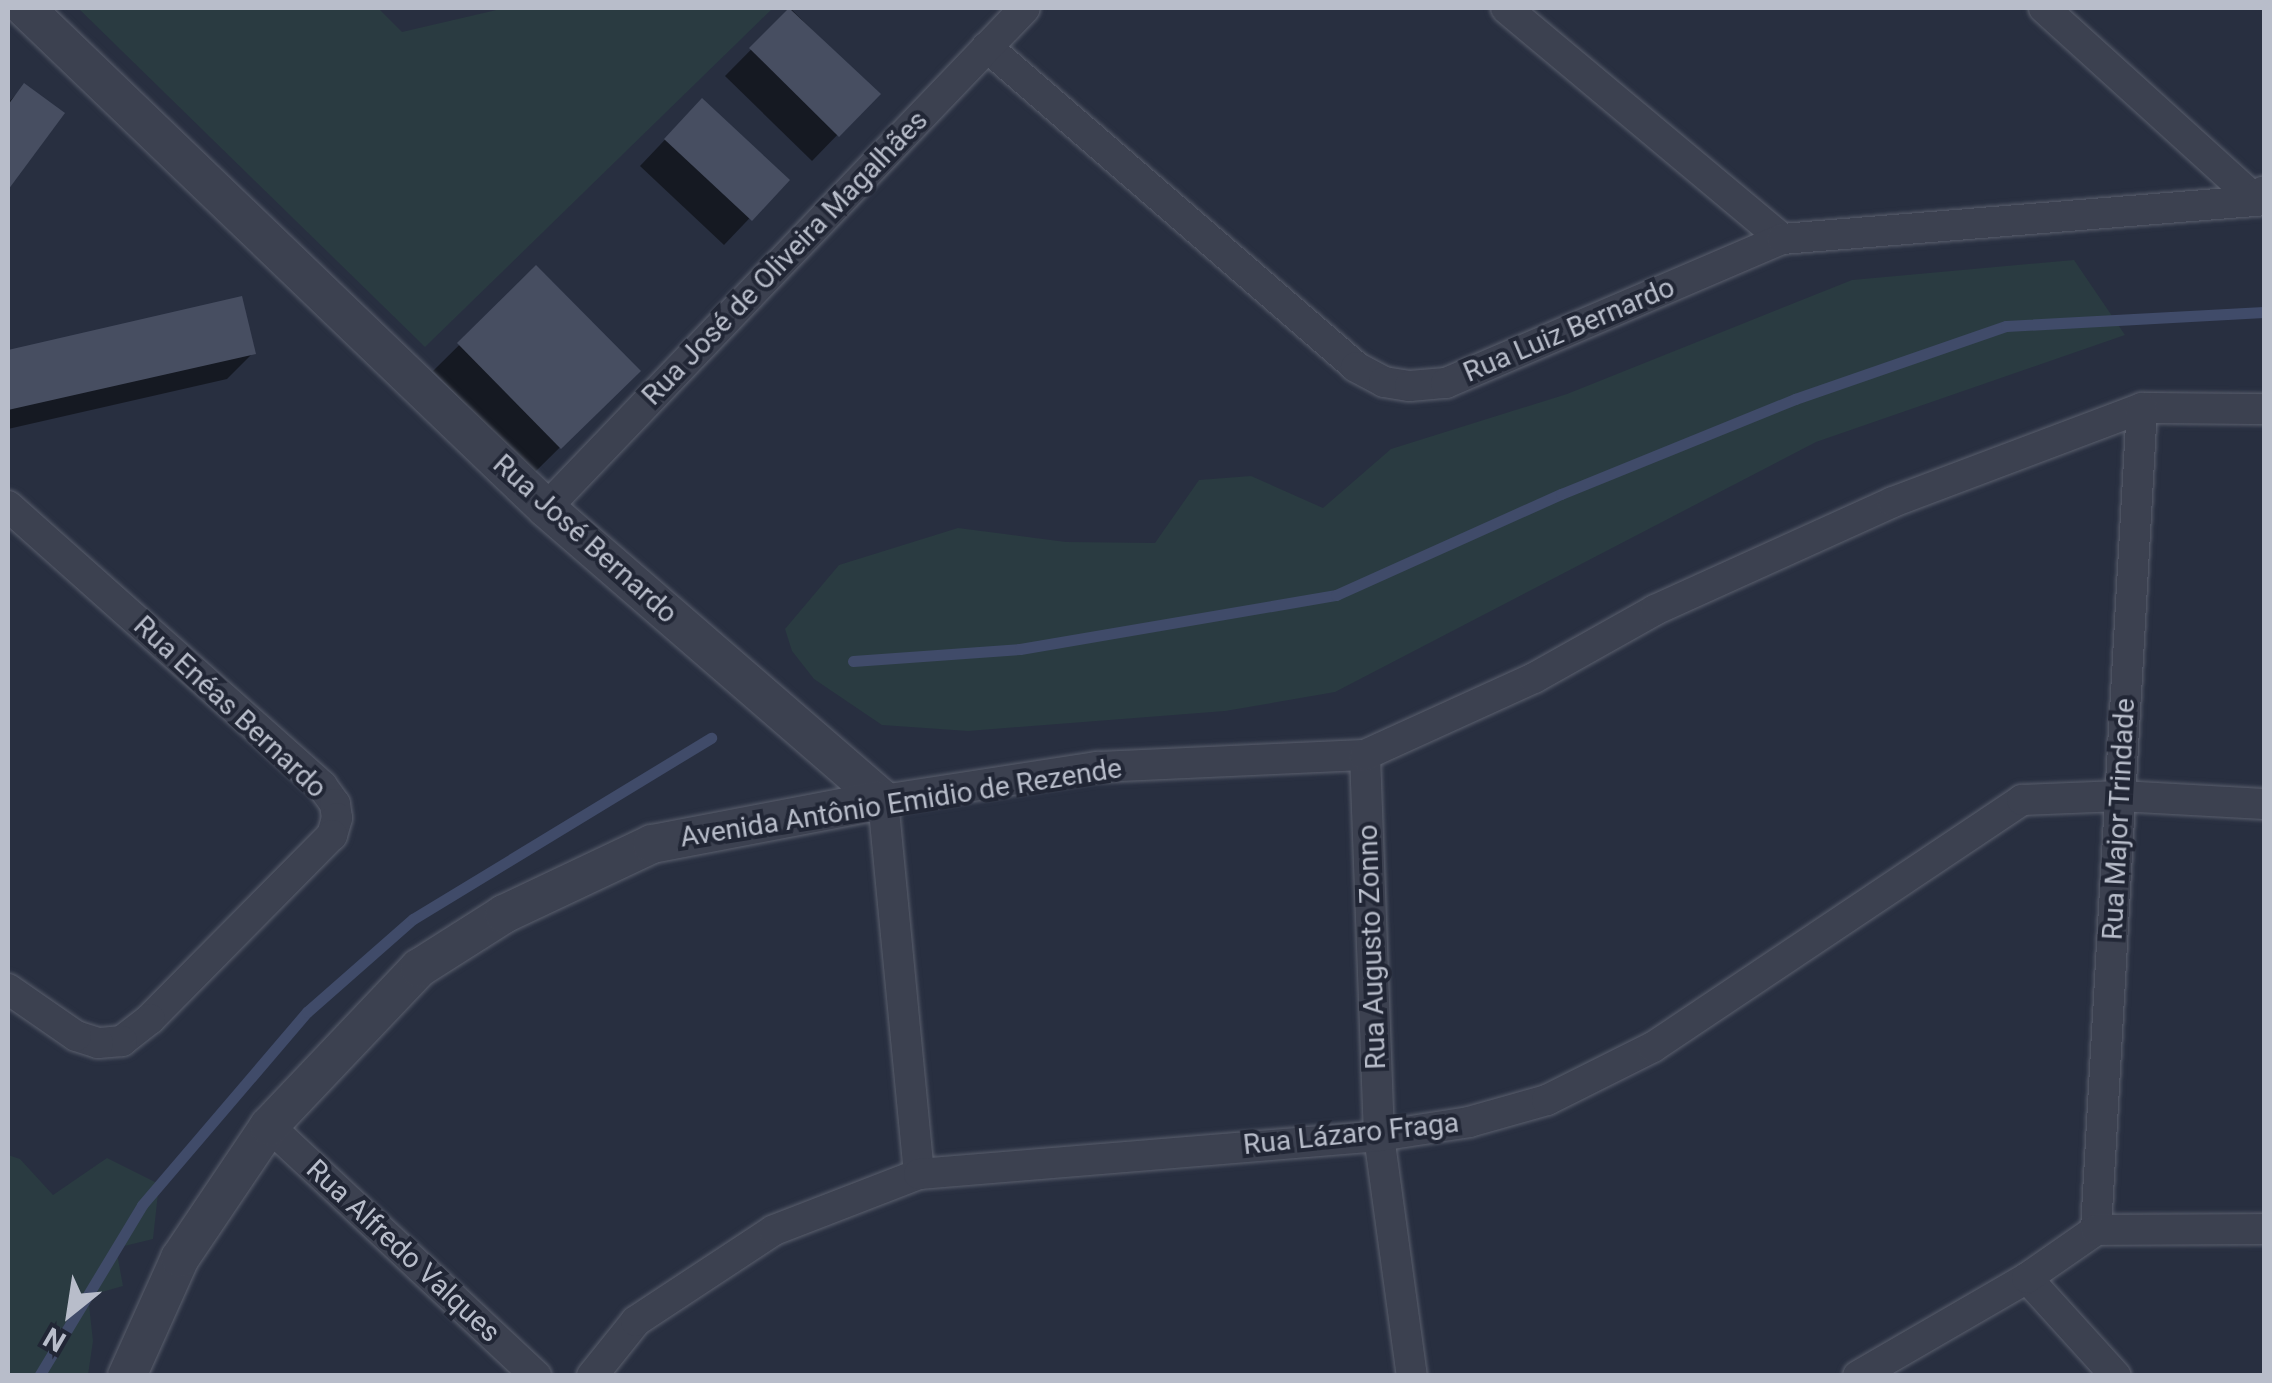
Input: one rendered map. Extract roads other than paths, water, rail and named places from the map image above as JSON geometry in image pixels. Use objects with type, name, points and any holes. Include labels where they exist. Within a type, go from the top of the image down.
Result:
[{"type":"street","name":"Rua José Bernardo","points":[[25,8],[546,508],[883,800]]},
{"type":"street","name":"Rua José de Oliveira Magalhães","points":[[546,508],[1025,8]]},
{"type":"street","points":[[1506,8],[1782,239]]},
{"type":"street","points":[[2044,8],[2262,197]]},
{"type":"street","name":"Rua Luiz Bernardo","points":[[988,46],[1356,367],[1384,382],[1410,386],[1446,382],[1782,239],[2262,197]]},
{"type":"street","name":"Avenida Antônio Emidio de Rezende","points":[[127,1376],[180,1258],[270,1126],[419,968],[504,914],[652,844],[883,800],[1096,767],[1365,755],[1534,678],[1655,610],[1892,502],[2142,408],[2264,409]]},
{"type":"street","name":"Rua Major Trindade","points":[[2096,1230],[2142,408]]},
{"type":"street","name":"Rua Enéas Bernardo","points":[[8,506],[322,786],[335,804],[337,818],[332,835],[150,1019],[122,1041],[98,1044],[76,1036],[8,990]]},
{"type":"street","name":"Rua Augusto Zonno","points":[[1365,755],[1379,1136],[1412,1376]]},
{"type":"street","name":"Rua Lázaro Fraga","points":[[592,1376],[636,1321],[709,1270],[774,1230],[919,1174],[1379,1136],[1469,1122],[1547,1100],[1668,1037],[2022,800],[2120,796],[2264,804]]},
{"type":"street","points":[[883,800],[919,1174]]},
{"type":"street","name":"Rua Alfredo Valques","points":[[270,1126],[536,1376]]},
{"type":"street","points":[[1858,1376],[2027,1278],[2096,1230],[2264,1229]]},
{"type":"street","points":[[2027,1278],[2116,1376]]},
{"type":"waterway","points":[[853,661],[1020,649],[1336,595],[1561,494],[1795,399],[2006,326],[2264,312]]},
{"type":"waterway","points":[[39,1376],[142,1205],[307,1012],[413,919],[711,738]]}]
